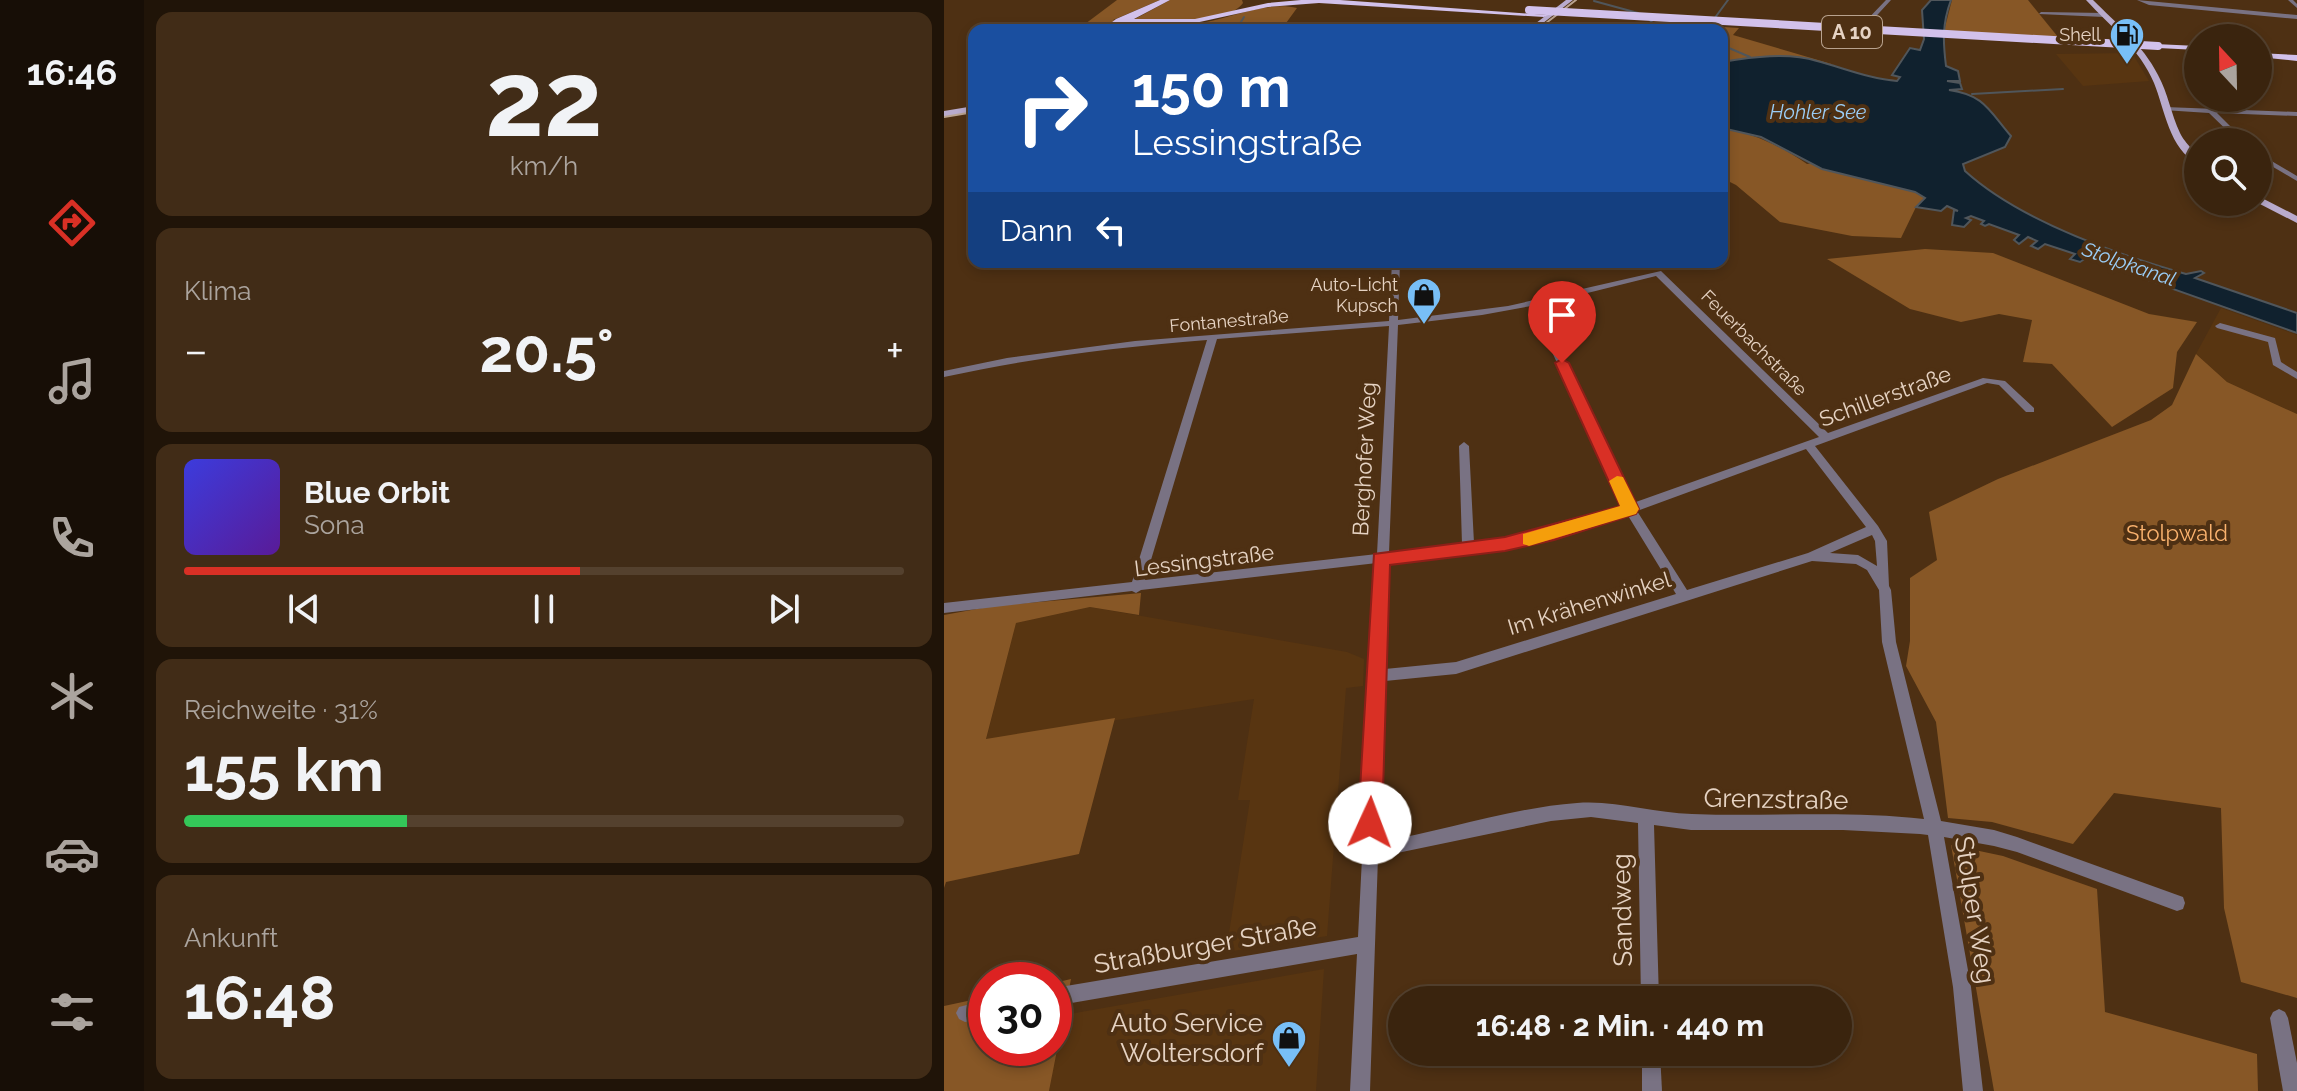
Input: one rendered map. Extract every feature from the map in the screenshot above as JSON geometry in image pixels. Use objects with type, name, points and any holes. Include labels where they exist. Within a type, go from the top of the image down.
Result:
[{"type":"highway","points":[[1115,24],[1166,0]]},
{"type":"highway","points":[[1229,15],[1245,6],[1244,0]]},
{"type":"highway","name":"A 10","points":[[1305,0],[1712,24]]},
{"type":"highway","name":"A 10","points":[[1355,0],[2159,48]]},
{"type":"highway","points":[[1119,21],[1195,21],[1286,3],[1333,2]]},
{"type":"highway","name":"A 10","points":[[1728,25],[2184,49]]},
{"type":"highway","points":[[2272,55],[2297,56]]},
{"type":"main road","points":[[1538,24],[1570,0]]},
{"type":"main road","points":[[2089,0],[2135,46],[2155,75],[2175,133],[2184,144]]},
{"type":"main road","points":[[944,114],[968,110]]},
{"type":"main road","points":[[2272,207],[2297,220]]},
{"type":"street","points":[[1865,36],[1865,25],[1889,0]]},
{"type":"street","points":[[2139,0],[2149,4],[2297,17]]},
{"type":"street","points":[[2290,0],[2297,7]]},
{"type":"street","points":[[2041,13],[2104,15]]},
{"type":"street","points":[[2165,109],[2184,110]]},
{"type":"street","points":[[2212,112],[2229,128]]},
{"type":"street","points":[[2247,112],[2297,114]]},
{"type":"street","points":[[2283,113],[2297,124]]},
{"type":"street","points":[[2272,163],[2296,178]]},
{"type":"street","name":"Berghofer Weg","points":[[1360,1091],[1396,268]]},
{"type":"street","name":"Fontanestraße","points":[[944,374],[1048,354],[1393,323],[1534,304],[1658,273]]},
{"type":"street","name":"Feuerbachstraße","points":[[1658,273],[1827,438]]},
{"type":"street","points":[[1534,304],[1630,509],[1684,597]]},
{"type":"street","points":[[2220,326],[2272,340],[2276,363],[2297,376]]},
{"type":"street","points":[[1136,588],[1212,339]]},
{"type":"street","points":[[944,374],[944,386]]},
{"type":"street","name":"Schillerstraße","points":[[1874,529],[1808,445],[1986,380],[2002,383],[2030,410]]},
{"type":"street","name":"Lessingstraße","points":[[944,608],[1381,559],[1554,534],[1808,445]]},
{"type":"street","points":[[1464,446],[1468,548]]},
{"type":"street","points":[[1874,529],[1881,541],[1885,590]]},
{"type":"street","name":"Im Krähenwinkel","points":[[1376,676],[1456,668],[1812,556],[1874,529]]},
{"type":"street","name":"Im Krähenwinkel","points":[[1812,556],[1858,560],[1871,567],[1885,590]]},
{"type":"street","name":"Stolper Weg","points":[[1885,590],[1889,642],[1935,830],[1962,987],[1973,1091]]},
{"type":"street","name":"Grenzstraße","points":[[1369,851],[1578,810],[1621,810],[1646,819],[1814,821],[1935,830],[1994,838],[2177,903]]},
{"type":"street","name":"Sandweg","points":[[1646,819],[1650,986]]},
{"type":"street","name":"Straßburger Straße","points":[[1072,994],[1365,944]]},
{"type":"street","points":[[2279,1018],[2293,1091]]},
{"type":"street","points":[[1651,1066],[1652,1091]]},
{"type":"shaded area","points":[[2132,53],[2149,81],[2083,86],[2056,54]]},
{"type":"shaded area","points":[[2221,308],[2297,335],[2297,414],[2227,382],[2196,354]]},
{"type":"shaded area","points":[[1090,607],[1347,652],[1364,659],[1363,686],[1346,688],[1327,936],[1226,952],[1250,800],[1238,800],[1254,699],[986,740],[1016,623]]},
{"type":"shaded area","points":[[1324,969],[1316,1091],[1049,1091],[1054,1066],[1072,1066],[1072,1014]]},
{"type":"green space","points":[[1117,0],[1160,0],[1113,20],[1142,24],[1085,24]]},
{"type":"green space","points":[[1170,0],[1242,0],[1243,3],[1235,10],[1209,18],[1135,19]]},
{"type":"green space","points":[[1952,0],[2028,0],[2058,37],[1944,31]]},
{"type":"green space","points":[[1272,7],[1297,8],[1285,24],[1191,24]]},
{"type":"green space","points":[[1728,27],[1739,28],[1733,35],[1835,65],[1807,60],[1728,61]]},
{"type":"green space","points":[[1873,78],[1895,80],[1925,198],[1916,207],[1901,238],[1852,236],[1780,222],[1728,181],[1728,129],[1766,141],[1807,164],[1861,154]]},
{"type":"green space","points":[[1925,249],[1993,253],[2149,314],[2197,322],[2177,352],[2173,388],[2112,427],[2052,364],[2023,362],[2032,320],[1999,314],[1961,322],[1910,309],[1827,259]]},
{"type":"green space","name":"Stolpwald","points":[[2196,354],[2227,382],[2297,414],[2297,998],[2241,982],[2224,908],[2221,808],[2114,793],[2073,844],[1992,822],[1948,818],[1936,722],[1906,666],[1910,641],[1910,578],[1937,560],[1929,512],[1998,479],[2151,420],[2172,405]]},
{"type":"green space","points":[[1141,593],[1139,615],[1090,607],[1016,623],[986,739],[1115,718],[1079,854],[946,882],[944,888],[944,615],[993,606]]},
{"type":"green space","points":[[1951,845],[2003,856],[2097,889],[2105,1012],[2257,1054],[2258,1091],[1994,1091]]},
{"type":"green space","points":[[968,1001],[968,1066],[1054,1066],[1049,1091],[944,1091],[944,1006]]},
{"type":"water","name":"Hohler See","points":[[1931,0],[1951,0],[1945,25],[1946,66],[1958,71],[1960,81],[1947,81],[1960,83],[1962,89],[1949,90],[1978,100],[2011,136],[2005,147],[1963,164],[1965,171],[2013,205],[2070,234],[2186,274],[2201,271],[2204,273],[2195,278],[2297,313],[2297,333],[2086,258],[2080,262],[2070,259],[2075,254],[2045,244],[2038,249],[2031,246],[2037,241],[2028,237],[2019,244],[2014,240],[2019,235],[1989,224],[1985,226],[1981,224],[1984,221],[1971,216],[1966,218],[1971,220],[1964,227],[1952,225],[1954,210],[1958,211],[1947,206],[1941,211],[1916,207],[1925,198],[1915,192],[1822,169],[1761,137],[1728,129],[1728,61],[1782,56],[1806,58],[1897,81],[1900,77],[1892,75],[1910,48],[1920,50],[1924,39],[1922,10]]},
{"type":"waterway","points":[[1710,24],[1728,0]]},
{"type":"waterway","points":[[1594,1],[1638,13]]},
{"type":"waterway","points":[[1240,24],[1244,17]]},
{"type":"waterway","points":[[1648,18],[1654,24]]},
{"type":"waterway","points":[[1728,48],[1750,57]]},
{"type":"waterway","points":[[1972,94],[2063,89]]},
{"type":"tram line","points":[[1545,24],[1576,0]]},
{"type":"tram line","points":[[944,117],[968,113]]},
{"type":"slow traffic","points":[[1529,539],[1630,509],[1617,481]]},
{"type":"place","name":"Shell","points":[[2127,66]]},
{"type":"place","name":"Auto-Licht Kupsch","points":[[1424,326]]},
{"type":"place","name":"Auto Service Woltersdorf","points":[[1289,1069]]},
{"type":"route","points":[[1370,823],[1381,559],[1505,544],[1554,534],[1630,509],[1562,363]]},
{"type":"water label","name":"Stolpkanal","points":[[2129,264]]}]
